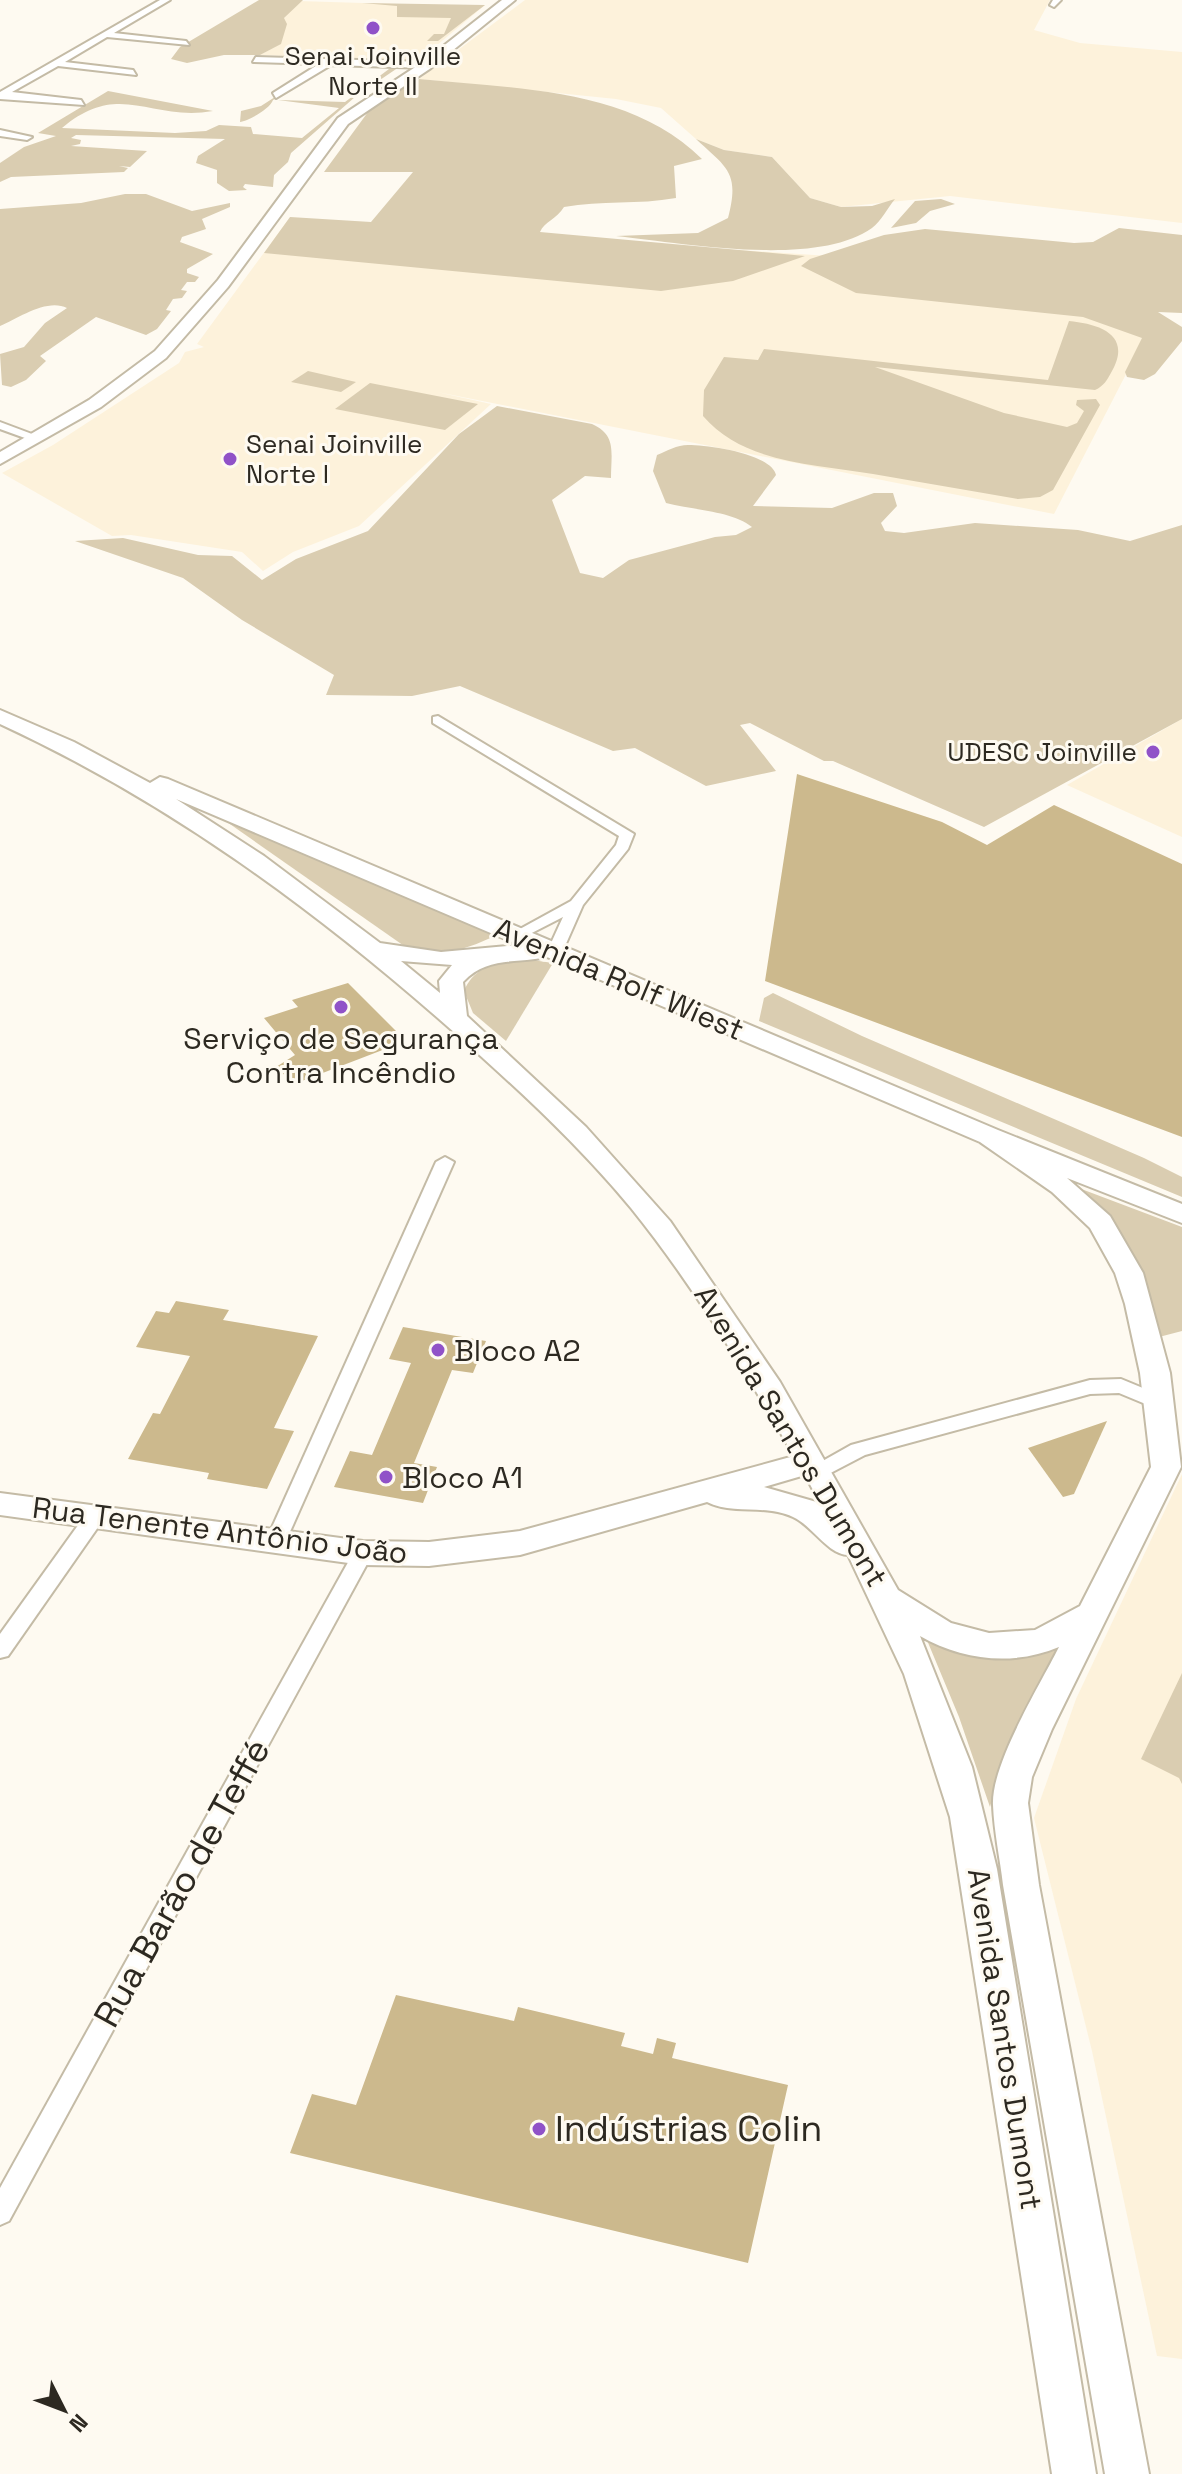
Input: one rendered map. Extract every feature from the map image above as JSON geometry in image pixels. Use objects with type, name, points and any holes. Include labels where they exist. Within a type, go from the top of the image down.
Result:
[{"type":"main road","points":[[0,459],[117,390],[165,350],[196,316],[343,121],[362,105],[427,65],[509,0]]},
{"type":"main road","name":"Avenida Santos Dumont","points":[[0,716],[57,740],[187,817],[372,949],[454,1017],[581,1136],[658,1225],[714,1302],[816,1467],[889,1598],[927,1682],[958,1773],[979,1869],[1074,2474]]},
{"type":"main road","name":"Avenida Rolf Wiest","points":[[57,740],[989,1136],[1182,1214]]},
{"type":"main road","points":[[454,1017],[451,981],[461,970],[517,935]]},
{"type":"main road","points":[[372,949],[423,958],[480,957],[513,951],[555,952]]},
{"type":"main road","points":[[989,1136],[1081,1204],[1114,1242],[1133,1289],[1174,1456]]},
{"type":"main road","name":"Avenida Santos Dumont","points":[[1127,2474],[1021,1885],[1010,1803],[1015,1777],[1093,1612],[1174,1456]]},
{"type":"main road","name":"Rua Tenente Antônio João","points":[[0,1504],[96,1515],[275,1543],[363,1553],[429,1554],[489,1549],[816,1467]]},
{"type":"main road","points":[[687,1497],[775,1499],[823,1517],[845,1543],[898,1643],[927,1682]]},
{"type":"main road","points":[[889,1598],[944,1635],[989,1647],[1034,1644],[1055,1638],[1093,1612]]},
{"type":"street","points":[[2,95],[166,0]]},
{"type":"street","points":[[107,35],[186,43]]},
{"type":"street","points":[[256,60],[427,65]]},
{"type":"street","points":[[276,95],[329,62]]},
{"type":"street","points":[[56,63],[133,73]]},
{"type":"street","points":[[2,95],[81,103]]},
{"type":"street","points":[[0,133],[27,137]]},
{"type":"street","points":[[0,425],[36,439]]},
{"type":"street","points":[[438,720],[627,834],[623,846],[576,904],[555,952]]},
{"type":"street","points":[[517,935],[576,904]]},
{"type":"street","points":[[275,1543],[445,1162]]},
{"type":"street","name":"Rua Tenente Antônio João","points":[[816,1467],[858,1450],[1090,1387],[1121,1386],[1160,1403]]},
{"type":"street","points":[[0,1650],[96,1515]]},
{"type":"street","name":"Rua Barão de Teffé","points":[[0,2213],[363,1553]]},
{"type":"shaded area","points":[[259,0],[303,0],[284,18],[287,24],[281,44],[260,55],[224,55],[187,63],[171,59],[180,47]]},
{"type":"shaded area","points":[[525,0],[1050,0],[1034,30],[1080,43],[1182,52],[1182,223],[950,196],[841,207],[810,198],[772,157],[724,150],[696,139],[661,108],[616,99],[419,79]]},
{"type":"shaded area","name":"Senai Joinville Norte II","points":[[298,1],[485,5],[418,61],[260,55],[280,44],[284,18]]},
{"type":"shaded area","points":[[362,3],[485,5],[438,41],[427,41],[434,34],[444,34],[451,18],[397,17],[397,6]]},
{"type":"shaded area","points":[[343,64],[402,65],[355,97],[291,153],[288,162],[274,175],[273,187],[245,184],[243,187],[247,190],[229,191],[217,183],[217,170],[196,163],[198,156],[225,139],[76,135],[71,138],[81,140],[80,144],[71,146],[147,151],[130,167],[119,166],[128,168],[124,172],[11,177],[0,182],[0,163],[24,147],[56,136],[38,133],[108,91],[213,111],[191,113],[136,105],[101,106],[62,128],[175,133],[206,131],[219,125],[251,127],[253,134],[302,138],[339,108],[278,100],[345,102],[393,66],[330,67]]},
{"type":"shaded area","points":[[328,67],[273,100],[258,114],[240,122],[241,111],[261,106],[317,70]]},
{"type":"shaded area","points":[[419,79],[531,90],[606,105],[641,118],[673,135],[702,159],[674,166],[676,198],[564,207],[540,232],[805,256],[733,281],[661,291],[264,253],[290,217],[371,222],[413,172],[324,172],[371,108],[386,96]]},
{"type":"shaded area","points":[[696,139],[724,150],[772,157],[810,198],[841,207],[872,206],[895,199],[872,228],[848,240],[818,247],[748,250],[616,236],[698,233],[728,218],[732,190],[728,172]]},
{"type":"shaded area","points":[[125,194],[146,194],[192,211],[230,203],[230,207],[202,219],[206,229],[182,237],[180,242],[213,254],[187,269],[187,273],[199,277],[195,282],[187,282],[181,290],[187,291],[182,298],[173,299],[166,310],[171,311],[157,329],[146,335],[96,317],[40,356],[46,361],[26,380],[11,387],[2,385],[0,354],[24,347],[45,323],[67,308],[42,307],[0,326],[0,209],[81,203]]},
{"type":"shaded area","points":[[941,199],[955,204],[930,211],[916,223],[891,228],[915,201]]},
{"type":"shaded area","points":[[288,220],[1175,279],[1054,514],[437,392],[491,404],[359,526],[293,552],[263,571],[242,552],[131,535],[112,536],[2,473],[53,445],[179,363],[185,352],[204,347],[197,344]]},
{"type":"shaded area","points":[[1119,228],[1182,235],[1182,313],[1158,312],[1182,327],[1182,341],[1155,374],[1144,380],[1127,377],[1125,372],[1142,338],[1083,317],[856,293],[801,266],[810,259],[884,235],[925,229],[1074,243],[1093,242]]},
{"type":"shaded area","points":[[1069,321],[1102,329],[1115,340],[1117,359],[1107,380],[1095,390],[875,367],[1004,413],[1067,427],[1077,423],[1084,411],[1076,405],[1077,400],[1096,399],[1100,405],[1053,490],[1040,497],[1018,499],[782,459],[739,444],[703,416],[704,390],[724,357],[758,360],[764,349],[1048,380]]},
{"type":"shaded area","points":[[308,371],[356,382],[341,392],[291,382]]},
{"type":"shaded area","points":[[370,383],[478,404],[445,430],[335,409]]},
{"type":"shaded area","points":[[497,406],[592,424],[606,434],[612,453],[611,478],[585,476],[552,500],[580,573],[603,578],[629,560],[715,537],[736,535],[752,527],[734,517],[666,503],[653,471],[657,455],[684,445],[738,452],[764,461],[772,468],[776,475],[753,506],[832,508],[874,493],[893,493],[897,506],[881,523],[885,531],[904,533],[975,523],[1078,530],[1130,541],[1182,525],[1182,719],[984,827],[833,761],[824,761],[750,723],[740,725],[776,771],[706,786],[635,748],[613,751],[460,686],[412,696],[326,695],[334,675],[242,620],[183,578],[75,541],[123,538],[198,555],[232,556],[262,580],[296,559],[368,531],[459,434]]},
{"type":"shaded area","name":"UDESC Joinville","points":[[1182,719],[1182,837],[1067,785]]},
{"type":"shaded area","points":[[227,822],[501,933],[444,952],[407,948]]},
{"type":"shaded area","points":[[525,959],[553,963],[506,1041],[473,1013],[464,991],[468,982],[481,970],[506,961]]},
{"type":"shaded area","points":[[773,993],[862,1036],[1144,1158],[1182,1177],[1182,1197],[759,1021],[764,998]]},
{"type":"shaded area","points":[[1076,1187],[1182,1227],[1182,1331],[1159,1337],[1147,1292]]},
{"type":"shaded area","points":[[1182,1474],[1182,2359],[1157,2356],[1092,2051],[1034,1818],[1076,1699]]},
{"type":"shaded area","points":[[924,1633],[1024,1655],[1057,1648],[1003,1760],[990,1807],[959,1717]]},
{"type":"shaded area","points":[[1182,1673],[1182,1784],[1179,1778],[1141,1759]]},
{"type":"building","points":[[797,774],[942,822],[987,845],[1054,805],[1182,864],[1182,1137],[765,981]]},
{"type":"building","points":[[348,983],[406,1041],[294,1084],[276,1067],[295,1055],[264,1018],[298,1007],[292,1000]]},
{"type":"building","points":[[176,1301],[229,1310],[223,1320],[318,1336],[274,1428],[294,1431],[267,1489],[207,1479],[209,1473],[128,1459],[153,1413],[160,1414],[190,1356],[136,1347],[156,1311],[169,1313]]},
{"type":"building","points":[[403,1327],[486,1341],[473,1373],[452,1370],[414,1463],[437,1467],[423,1503],[334,1487],[350,1451],[372,1455],[411,1363],[389,1359]]},
{"type":"building","points":[[1107,1421],[1074,1494],[1063,1497],[1028,1448]]},
{"type":"building","name":"Indústrias Colin","points":[[396,1995],[514,2021],[518,2007],[625,2033],[621,2046],[653,2054],[657,2038],[676,2043],[672,2058],[788,2085],[748,2263],[290,2153],[312,2094],[356,2105]]},
{"type":"place","name":"Senai Joinville Norte II","points":[[373,28]]},
{"type":"place","name":"Senai Joinville Norte I","points":[[230,459]]},
{"type":"place","name":"UDESC Joinville","points":[[1153,752]]},
{"type":"place","name":"Serviço de Segurança Contra Incêndio","points":[[341,1007]]},
{"type":"place","name":"Bloco A2","points":[[438,1350]]},
{"type":"place","name":"Bloco A1","points":[[386,1477]]},
{"type":"place","name":"Indústrias Colin","points":[[539,2129]]}]
